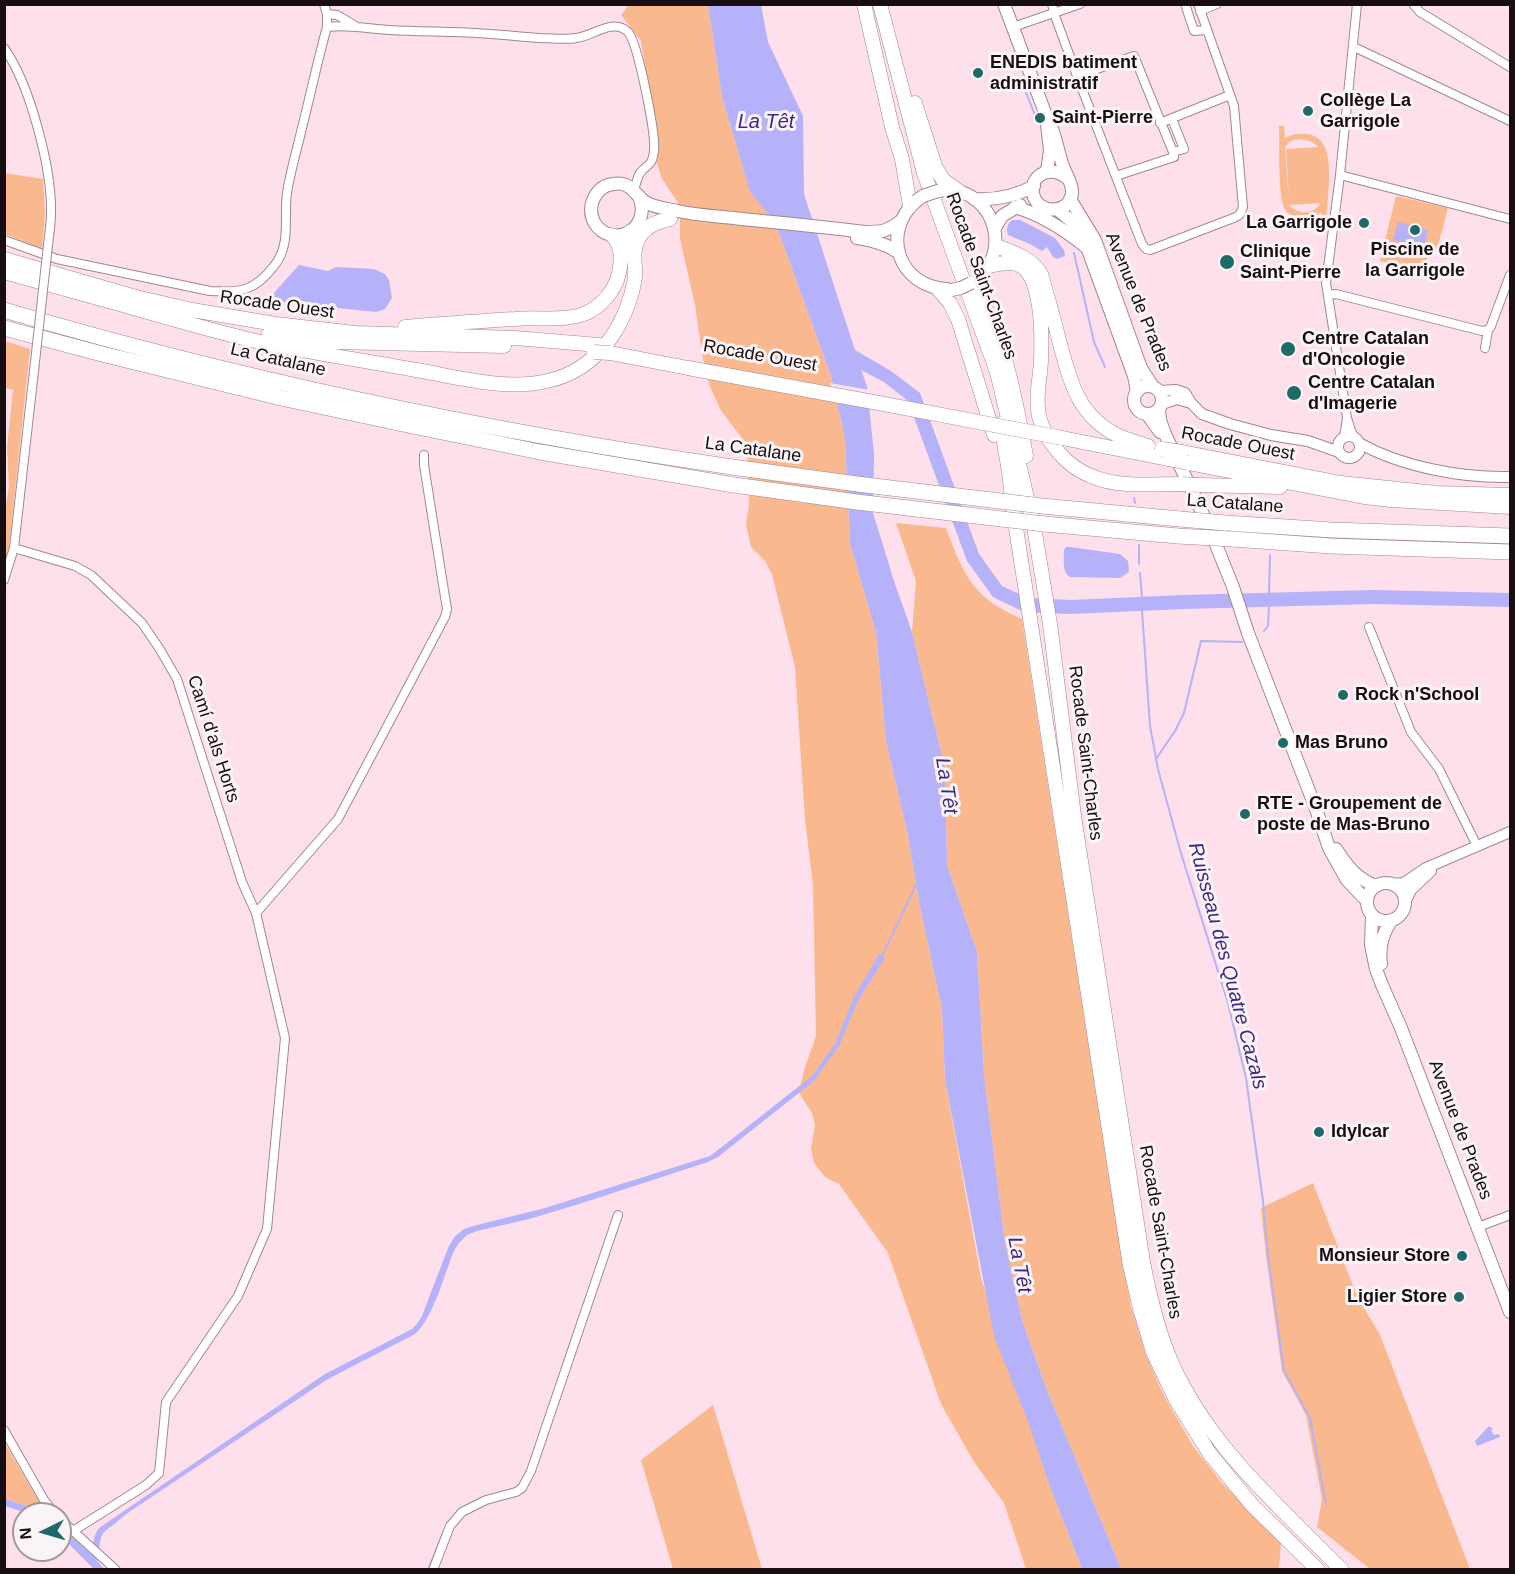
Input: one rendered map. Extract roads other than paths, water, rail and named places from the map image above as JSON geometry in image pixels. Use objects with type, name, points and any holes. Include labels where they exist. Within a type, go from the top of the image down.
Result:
[{"type":"highway","points":[[864,4],[892,127],[913,203]]},
{"type":"highway","name":"Rocade Saint-Charles","points":[[870,4],[917,175],[988,370],[1009,472],[1030,622],[1130,1266],[1153,1352],[1186,1416]]},
{"type":"highway","name":"Rocade Saint-Charles","points":[[880,4],[924,172],[997,372],[1039,525],[1044,589],[1081,861],[1149,1293],[1157,1325],[1168,1356],[1206,1424],[1264,1491]]},
{"type":"highway","points":[[885,4],[935,166],[943,180],[960,192]]},
{"type":"highway","points":[[106,300],[251,340],[492,383],[546,382],[565,376],[586,365],[607,344],[619,326],[627,305],[635,276],[635,249],[640,236],[647,227],[670,214]]},
{"type":"highway","points":[[627,305],[631,275],[629,252],[632,230]]},
{"type":"highway","points":[[95,284],[266,319],[331,326],[381,328],[568,316],[592,310],[612,290],[621,264],[621,251],[618,241],[612,235]]},
{"type":"highway","points":[[996,246],[1022,256],[1041,274],[1073,390],[1088,412],[1100,424],[1117,435],[1148,446]]},
{"type":"highway","name":"Rocade Ouest","points":[[4,259],[136,297],[192,310],[314,329],[392,335],[515,338],[604,349],[968,413],[1060,434],[1165,454],[1341,483],[1436,493],[1510,495]]},
{"type":"highway","points":[[1039,525],[1020,423],[1004,357],[982,298],[980,284],[980,275],[1005,263],[1018,264],[1029,273],[1034,285],[1041,339],[1038,405],[1048,438],[1072,465],[1090,476],[1111,482],[1279,487],[1364,496]]},
{"type":"highway","name":"Rocade Ouest","points":[[4,272],[106,300],[207,323],[280,336],[362,344],[604,349]]},
{"type":"highway","points":[[944,289],[958,319],[987,407],[1014,515]]},
{"type":"highway","name":"La Catalane","points":[[4,310],[156,352],[410,410],[555,438],[732,467],[1042,506],[1225,523],[1332,530],[1510,536]]},
{"type":"highway","name":"La Catalane","points":[[4,328],[280,398],[540,452],[734,485],[1039,525],[1332,546],[1510,552]]},
{"type":"highway","name":"Rocade Ouest","points":[[1060,434],[1148,446],[1165,454]]},
{"type":"highway","name":"Rocade Ouest","points":[[1185,457],[1364,496],[1391,500],[1510,507]]},
{"type":"highway","points":[[1186,1416],[1218,1465],[1252,1505],[1318,1569]]},
{"type":"highway","points":[[1186,1416],[1214,1453],[1281,1522],[1331,1569]]},
{"type":"highway","points":[[1218,1465],[1325,1569]]},
{"type":"highway","points":[[1264,1491],[1342,1569]]},
{"type":"highway","points":[[1264,1491],[1349,1569]]},
{"type":"main road","points":[[1004,4],[1056,137],[1071,186],[1070,199],[1058,210],[1046,209],[1036,201],[1034,186],[1041,175],[1047,172],[1059,172],[1068,179]]},
{"type":"main road","points":[[1047,118],[1050,150],[1047,172]]},
{"type":"main road","points":[[670,214],[648,219],[621,235],[612,235],[600,229],[593,219],[591,203],[602,187],[622,183],[647,203],[670,214],[871,240],[883,238],[889,229],[901,221]]},
{"type":"main road","points":[[975,199],[1016,194],[1034,186]]},
{"type":"main road","points":[[938,191],[960,192],[975,199],[984,207],[995,228],[996,246],[980,275],[961,288],[944,289],[924,285],[904,266],[899,253],[897,242],[901,221],[913,203],[922,196],[938,191]]},
{"type":"main road","points":[[632,230],[640,220],[642,212],[642,204],[637,193]]},
{"type":"main road","name":"Avenue de Prades","points":[[1070,199],[1095,240],[1141,368],[1156,389]]},
{"type":"main road","points":[[995,228],[1002,216],[1015,207],[1036,201]]},
{"type":"main road","points":[[1015,207],[1056,225],[1087,248]]},
{"type":"main road","name":"Avenue de Prades","points":[[1058,210],[1068,217],[1085,239],[1134,376],[1137,392]]},
{"type":"main road","points":[[883,238],[899,253]]},
{"type":"main road","points":[[1156,409],[1140,411],[1134,400],[1137,392],[1144,387],[1156,389],[1161,395],[1156,409],[1165,434],[1209,527],[1329,848],[1339,868],[1355,890],[1367,901]]},
{"type":"main road","points":[[1316,809],[1340,856],[1358,877],[1376,886]]},
{"type":"main road","points":[[1381,883],[1393,884],[1402,891],[1405,903],[1401,914],[1391,921],[1378,920],[1372,916],[1367,906],[1370,892],[1381,883]]},
{"type":"main road","name":"Avenue de Prades","points":[[1372,916],[1371,945],[1376,969],[1401,1028],[1510,1312]]},
{"type":"main road","name":"Avenue de Prades","points":[[1391,921],[1384,932],[1381,944],[1381,966],[1401,1028]]},
{"type":"street","points":[[4,240],[57,259],[210,291],[245,290],[261,280],[276,265],[284,249],[287,189],[327,27],[324,4]]},
{"type":"street","points":[[1013,27],[1053,9],[1080,4]]},
{"type":"street","points":[[1185,4],[1194,31],[1206,30]]},
{"type":"street","points":[[1053,9],[1142,244],[1146,249],[1154,249],[1240,214],[1243,207],[1234,106],[1199,8],[1217,4]]},
{"type":"street","points":[[1308,441],[1339,452],[1348,458],[1355,456],[1347,418],[1326,284],[1326,271],[1340,175],[1358,4]]},
{"type":"street","points":[[1413,4],[1420,12],[1510,67]]},
{"type":"street","points":[[327,14],[337,15],[354,26]]},
{"type":"street","points":[[327,27],[354,26],[375,30],[577,38],[611,26],[621,28],[628,32],[634,44],[645,87],[653,138],[654,150],[651,164],[641,171],[636,180],[637,193]]},
{"type":"street","points":[[1354,47],[1510,121]]},
{"type":"street","points":[[4,48],[22,82],[42,146],[49,178],[51,212],[14,548],[4,580]]},
{"type":"street","points":[[1077,76],[1134,56],[1173,152],[1174,157],[1116,176]]},
{"type":"street","points":[[1160,123],[1230,95]]},
{"type":"street","points":[[1172,119],[1184,149],[1173,152]]},
{"type":"street","points":[[1340,175],[1510,219]]},
{"type":"street","points":[[1485,348],[1488,330],[1510,274]]},
{"type":"street","points":[[1328,295],[1336,294],[1482,331],[1488,330]]},
{"type":"street","points":[[1156,389],[1185,393],[1202,414],[1271,435],[1308,441],[1351,442],[1377,453],[1432,469],[1462,474],[1510,477]]},
{"type":"street","points":[[1156,409],[1177,399],[1191,403]]},
{"type":"street","points":[[1339,452],[1338,446],[1351,442]]},
{"type":"street","points":[[256,913],[338,819],[445,617],[447,609],[424,455]]},
{"type":"street","name":"Camí d'als Horts","points":[[14,548],[75,566],[91,575],[142,623],[177,679],[242,882],[256,913],[285,1038],[267,1229],[238,1296],[166,1402],[159,1473],[146,1485],[73,1531]]},
{"type":"street","points":[[1369,627],[1411,732],[1439,769],[1477,846]]},
{"type":"street","points":[[1393,884],[1404,883],[1426,868],[1510,832]]},
{"type":"street","points":[[1405,903],[1411,890],[1437,864]]},
{"type":"street","points":[[433,1569],[450,1526],[462,1512],[475,1504],[516,1492],[526,1482],[618,1215]]},
{"type":"street","points":[[1478,1227],[1510,1215]]},
{"type":"street","points":[[4,1431],[46,1502]]},
{"type":"street","points":[[73,1531],[116,1569]]},
{"type":"water","name":"La Têt","points":[[708,5],[761,5],[768,42],[803,116],[804,194],[855,350],[891,371],[920,393],[979,554],[1002,586],[1028,598],[1071,600],[1372,590],[1510,593],[1510,607],[1372,604],[1071,614],[1024,612],[993,597],[967,561],[908,401],[884,382],[861,370],[867,386],[874,454],[873,513],[912,632],[945,768],[947,865],[977,952],[984,1075],[1005,1243],[1022,1320],[1045,1385],[1121,1569],[1082,1569],[994,1336],[945,1080],[942,1009],[920,907],[907,831],[886,741],[876,632],[850,544],[845,439],[831,376],[775,222],[750,192],[722,97]]},
{"type":"water","points":[[1012,220],[1020,220],[1055,238],[1064,250],[1065,256],[1057,259],[1047,247],[1042,251],[1008,235],[1007,227]]},
{"type":"water","points":[[1398,222],[1428,230],[1424,248],[1393,240]]},
{"type":"water","points":[[299,265],[328,271],[336,267],[374,269],[385,274],[389,280],[392,298],[385,309],[376,312],[271,301],[270,297]]},
{"type":"water","points":[[1066,547],[1120,554],[1128,561],[1129,572],[1120,578],[1070,577],[1064,565]]},
{"type":"water","points":[[879,954],[885,958],[859,999],[839,1046],[814,1081],[718,1157],[579,1204],[467,1235],[453,1253],[433,1307],[415,1334],[328,1379],[129,1512],[101,1537],[97,1561],[104,1569],[94,1569],[72,1547],[72,1536],[92,1555],[94,1537],[99,1528],[325,1374],[412,1329],[422,1316],[448,1248],[455,1236],[464,1229],[545,1208],[710,1156],[812,1076],[835,1044],[854,997]]},
{"type":"water","points":[[1489,1426],[1493,1429],[1491,1430],[1494,1435],[1499,1434],[1500,1437],[1477,1446],[1475,1441]]},
{"type":"water","points":[[5,1499],[15,1502],[12,1502],[12,1508],[5,1506]]},
{"type":"waterway","name":"Ruisseau des Quatre Cazals","points":[[1025,90],[1035,115]]},
{"type":"waterway","name":"Ruisseau des Quatre Cazals","points":[[1074,253],[1094,342],[1105,367]]},
{"type":"waterway","name":"Ruisseau des Quatre Cazals","points":[[1134,498],[1135,503]]},
{"type":"waterway","name":"Ruisseau des Quatre Cazals","points":[[1139,545],[1139,564]]},
{"type":"waterway","points":[[1269,594],[1270,555]]},
{"type":"waterway","name":"Ruisseau des Quatre Cazals","points":[[1140,573],[1142,598]]},
{"type":"waterway","points":[[1264,631],[1268,626],[1269,606]]},
{"type":"waterway","name":"Ruisseau des Quatre Cazals","points":[[1142,610],[1150,726],[1158,769],[1180,850],[1228,1003],[1246,1078],[1284,1371],[1310,1418],[1326,1504]]},
{"type":"waterway","points":[[1156,759],[1184,713],[1201,641],[1242,642]]},
{"type":"waterway","points":[[882,956],[917,883]]},
{"type":"waterway","points":[[465,1506],[482,1498]]},
{"type":"waterway","points":[[428,1570],[443,1533]]},
{"type":"place","name":"ENEDIS batiment administratif","points":[[978,73]]},
{"type":"place","name":"Collège La Garrigole","points":[[1308,111]]},
{"type":"place","name":"Saint-Pierre","points":[[1040,118]]},
{"type":"place","name":"La Garrigole","points":[[1364,223]]},
{"type":"place","name":"Piscine de la Garrigole","points":[[1415,230]]},
{"type":"place","name":"Clinique Saint-Pierre","points":[[1227,262]]},
{"type":"place","name":"Centre Catalan d'Oncologie","points":[[1288,349]]},
{"type":"place","name":"Centre Catalan d'Imagerie","points":[[1294,393]]},
{"type":"place","name":"Rock n'School","points":[[1343,695]]},
{"type":"place","name":"Mas Bruno","points":[[1283,743]]},
{"type":"place","name":"RTE - Groupement de poste de Mas-Bruno","points":[[1245,814]]},
{"type":"place","name":"Idylcar","points":[[1319,1132]]},
{"type":"place","name":"Monsieur Store","points":[[1462,1256]]},
{"type":"place","name":"Ligier Store","points":[[1459,1297]]}]
